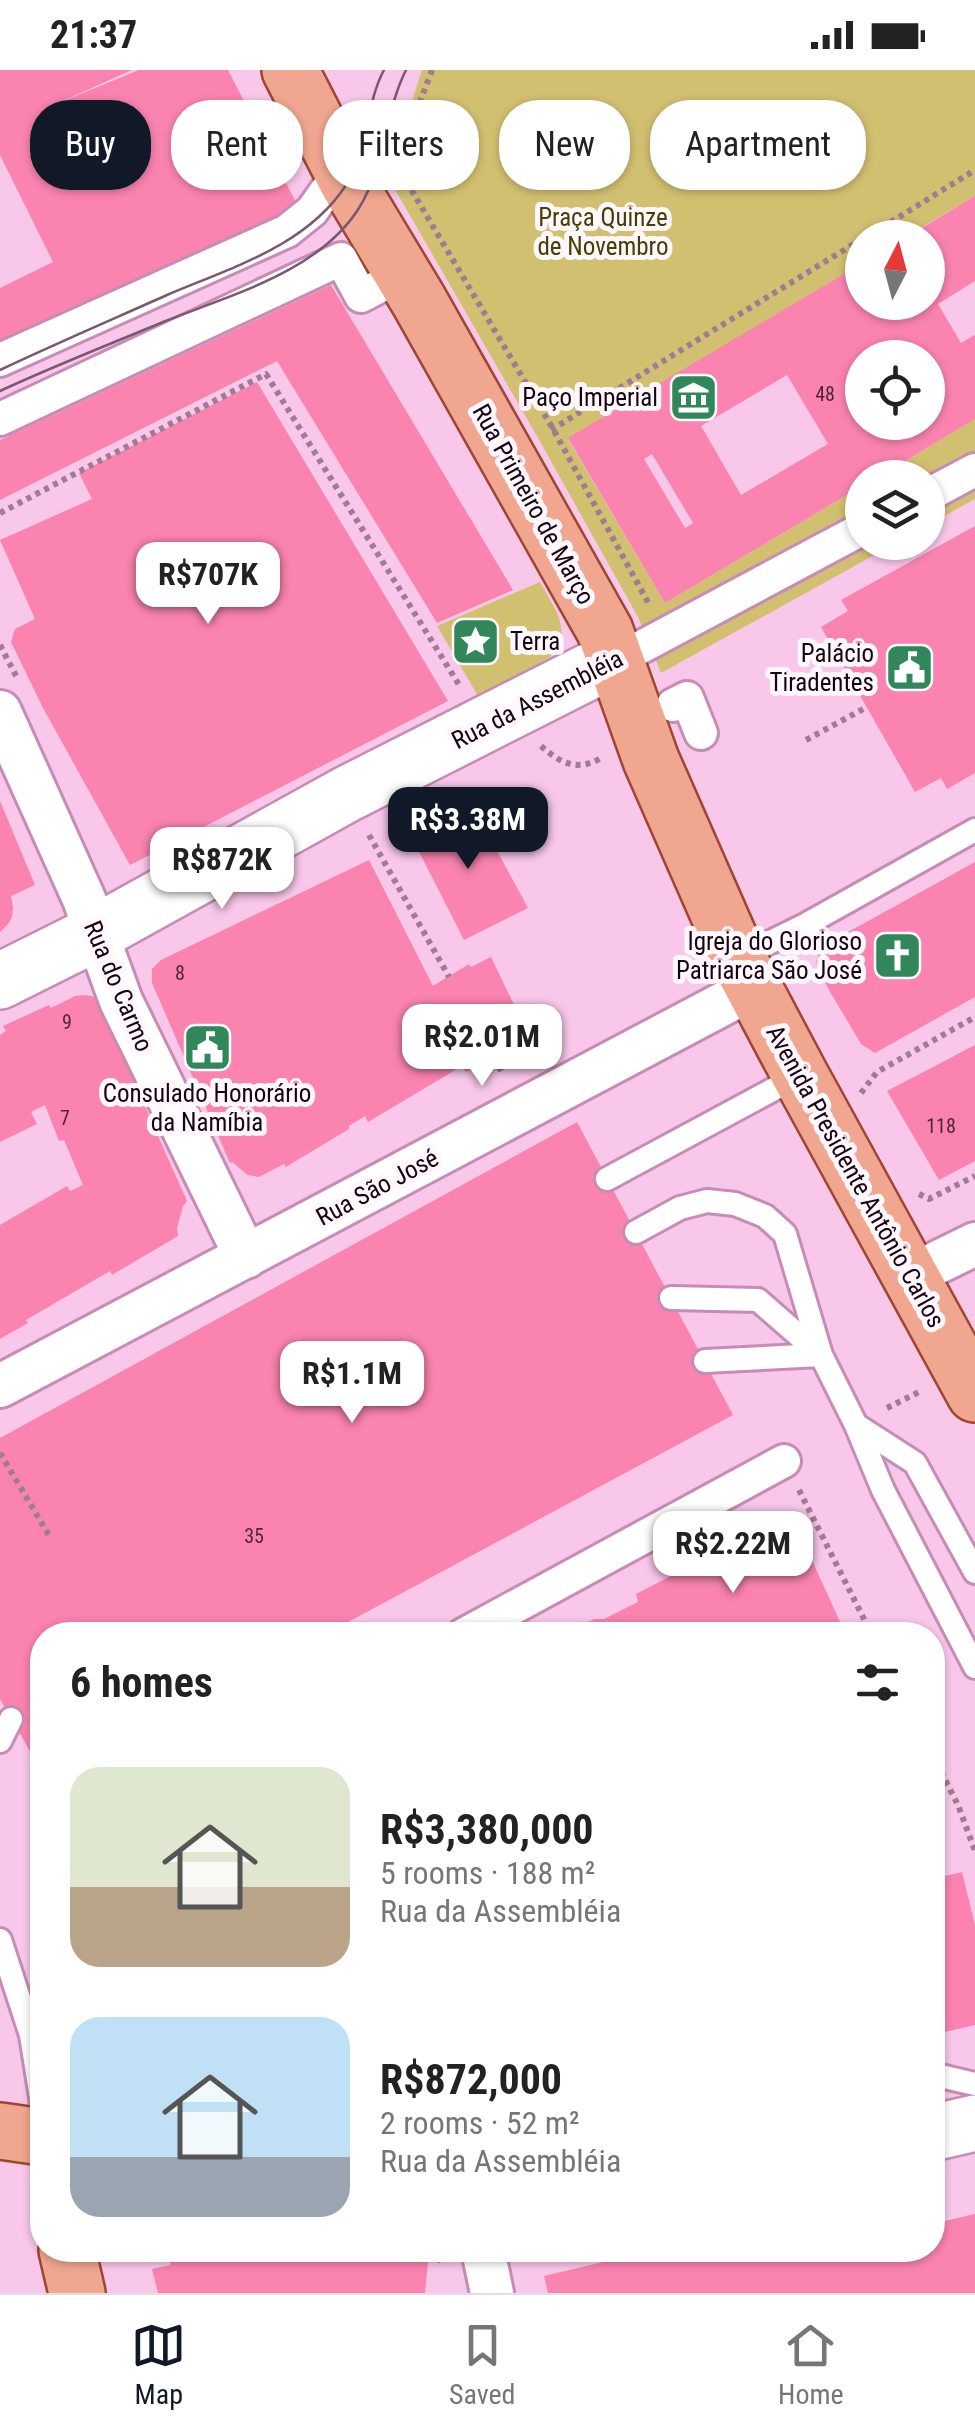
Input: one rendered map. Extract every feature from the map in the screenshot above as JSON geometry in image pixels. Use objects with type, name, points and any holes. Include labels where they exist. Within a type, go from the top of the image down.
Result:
[{"type":"main road","name":"Rua Primeiro de Março","points":[[290,70],[323,135]]},
{"type":"main road","name":"Rua Primeiro de Março","points":[[353,190],[403,274],[530,443],[605,630],[640,647],[651,760],[746,972]]},
{"type":"main road","name":"Avenida Presidente Antônio Carlos","points":[[746,972],[975,1394]]},
{"type":"main road","points":[[0,2130],[30,2134]]},
{"type":"main road","points":[[70,2262],[77,2293]]},
{"type":"street","points":[[0,360],[288,231],[312,211],[327,190]]},
{"type":"street","points":[[0,419],[341,259],[362,296],[403,274]]},
{"type":"street","points":[[945,486],[975,470]]},
{"type":"street","name":"Rua da Assembléia","points":[[0,981],[96,933],[347,794],[640,647],[845,538]]},
{"type":"street","name":"Rua do Carmo","points":[[9,695],[122,1002],[246,1257]]},
{"type":"street","points":[[673,705],[686,698],[702,733]]},
{"type":"street","name":"Rua São José","points":[[0,1386],[246,1257],[746,972]]},
{"type":"street","points":[[912,1275],[975,1244]]},
{"type":"street","points":[[487,1622],[784,1461]]},
{"type":"street","points":[[0,2104],[30,2127]]},
{"type":"street","points":[[945,2130],[975,2123]]},
{"type":"street","points":[[468,2262],[492,2293]]},
{"type":"lane","name":"Rua São José","points":[[746,972],[805,925],[975,830]]},
{"type":"lane","points":[[607,1179],[800,1075]]},
{"type":"lane","points":[[636,1232],[680,1208],[707,1201],[735,1204],[764,1216],[785,1234],[821,1355],[883,1490],[975,1667]]},
{"type":"lane","points":[[671,1298],[758,1300],[821,1355]]},
{"type":"lane","points":[[705,1361],[821,1355]]},
{"type":"lane","points":[[856,1425],[916,1462],[975,1572]]},
{"type":"lane","points":[[0,1741],[11,1719]]},
{"type":"lane","points":[[0,1940],[30,2032]]},
{"type":"lane","points":[[945,2077],[975,2084]]},
{"type":"path","points":[[432,70],[398,160],[399,169],[530,443],[653,610],[640,647]]},
{"type":"path","points":[[893,220],[975,170]]},
{"type":"path","points":[[530,443],[845,250]]},
{"type":"path","points":[[0,512],[266,374],[469,702]]},
{"type":"path","points":[[0,645],[9,695]]},
{"type":"path","points":[[806,740],[866,707]]},
{"type":"path","points":[[540,745],[554,758],[574,765],[588,765],[608,753]]},
{"type":"path","points":[[347,794],[449,977]]},
{"type":"path","points":[[869,1110],[860,1093],[878,1072],[975,1017]]},
{"type":"path","points":[[915,1190],[929,1199],[975,1176]]},
{"type":"path","points":[[0,1453],[50,1536]]},
{"type":"path","points":[[784,1461],[865,1622]]},
{"type":"path","points":[[945,1780],[975,1851]]},
{"type":"green space","name":"Praça Quinze de Novembro","points":[[422,70],[975,70],[975,196],[934,220],[845,220],[845,273],[568,439],[665,603],[845,496],[845,560],[865,560],[661,673],[638,617],[395,190],[479,190],[479,100],[412,100]]},
{"type":"green space","points":[[975,419],[975,499],[945,516],[945,460],[907,460]]},
{"type":"green space","points":[[540,582],[560,620],[557,648],[549,658],[478,696],[437,626]]},
{"type":"building","points":[[0,70],[132,70],[65,100],[30,100],[30,190],[151,190],[151,100],[66,100],[139,70],[228,70],[243,100],[171,100],[171,190],[290,190],[302,214],[0,348],[0,288],[53,262],[0,155]]},
{"type":"building","name":"Paço Imperial","points":[[975,196],[975,281],[945,300],[945,220],[935,220]]},
{"type":"building","name":"Paço Imperial","points":[[845,273],[845,320],[945,320],[945,316],[961,343],[975,335],[975,419],[945,437],[945,340],[845,340],[845,440],[940,440],[907,460],[845,460],[845,496],[665,603],[568,438]],"holes":[[[787,375],[828,444],[741,495],[701,426]],[[652,454],[693,523],[685,528],[644,459]]]},
{"type":"building","points":[[331,285],[513,590],[437,623],[277,361],[0,500],[0,440]]},
{"type":"building","points":[[257,382],[448,701],[130,865],[11,642],[15,629],[35,619],[0,540],[92,499],[79,473]]},
{"type":"building","name":"Palácio Tiradentes","points":[[975,526],[975,773],[947,789],[941,778],[915,792],[821,627],[848,611],[841,600],[913,560],[945,560],[945,543]]},
{"type":"building","points":[[0,801],[35,885],[11,896],[12,916],[0,932]]},
{"type":"building","points":[[466,808],[476,812],[528,908],[464,940],[409,832]]},
{"type":"building","points":[[369,860],[433,986],[469,964],[471,967],[491,957],[531,1040],[466,1072],[462,1066],[368,1122],[365,1116],[286,1167],[284,1164],[259,1177],[248,1175],[230,1163],[152,983],[152,969],[161,960]]},
{"type":"building","name":"Igreja do Glorioso Patriarca São José","points":[[975,862],[975,997],[875,1053],[861,1044],[829,990],[816,962],[821,947]]},
{"type":"building","points":[[83,995],[103,1003],[187,1201],[178,1236],[112,1275],[110,1271],[0,1339],[0,1225],[67,1186],[70,1191],[83,1185],[45,1105],[31,1112],[37,1124],[0,1142],[0,1035],[6,1031],[3,1026]]},
{"type":"building","points":[[975,1045],[975,1161],[939,1180],[887,1091]]},
{"type":"building","points":[[577,1122],[733,1415],[348,1622],[30,1622],[30,1751],[0,1699],[0,1438]]},
{"type":"building","points":[[789,1522],[805,1557],[810,1556],[840,1622],[588,1622],[604,1619],[638,1602],[636,1594],[750,1535],[752,1539]]},
{"type":"building","points":[[962,1872],[975,1925],[975,2025],[945,2032],[945,1876]]},
{"type":"building","points":[[975,2214],[975,2293],[548,2293],[544,2276],[603,2262],[945,2262],[945,2221]]},
{"type":"building","points":[[428,2262],[425,2293],[158,2293],[152,2269],[170,2265]]},
{"type":"tram line","points":[[0,370],[266,253],[310,224],[330,206],[353,172],[384,70]]},
{"type":"tram line","points":[[0,391],[244,291],[321,249],[342,230],[368,192],[406,70]]},
{"type":"place","name":"Paço Imperial","points":[[693,397]]},
{"type":"place","name":"Terra","points":[[475,641]]},
{"type":"place","name":"Palácio Tiradentes","points":[[909,667]]},
{"type":"place","name":"Igreja do Glorioso Patriarca São José","points":[[897,955]]},
{"type":"place","name":"Consulado Honorário da Namíbia","points":[[207,1047]]}]
